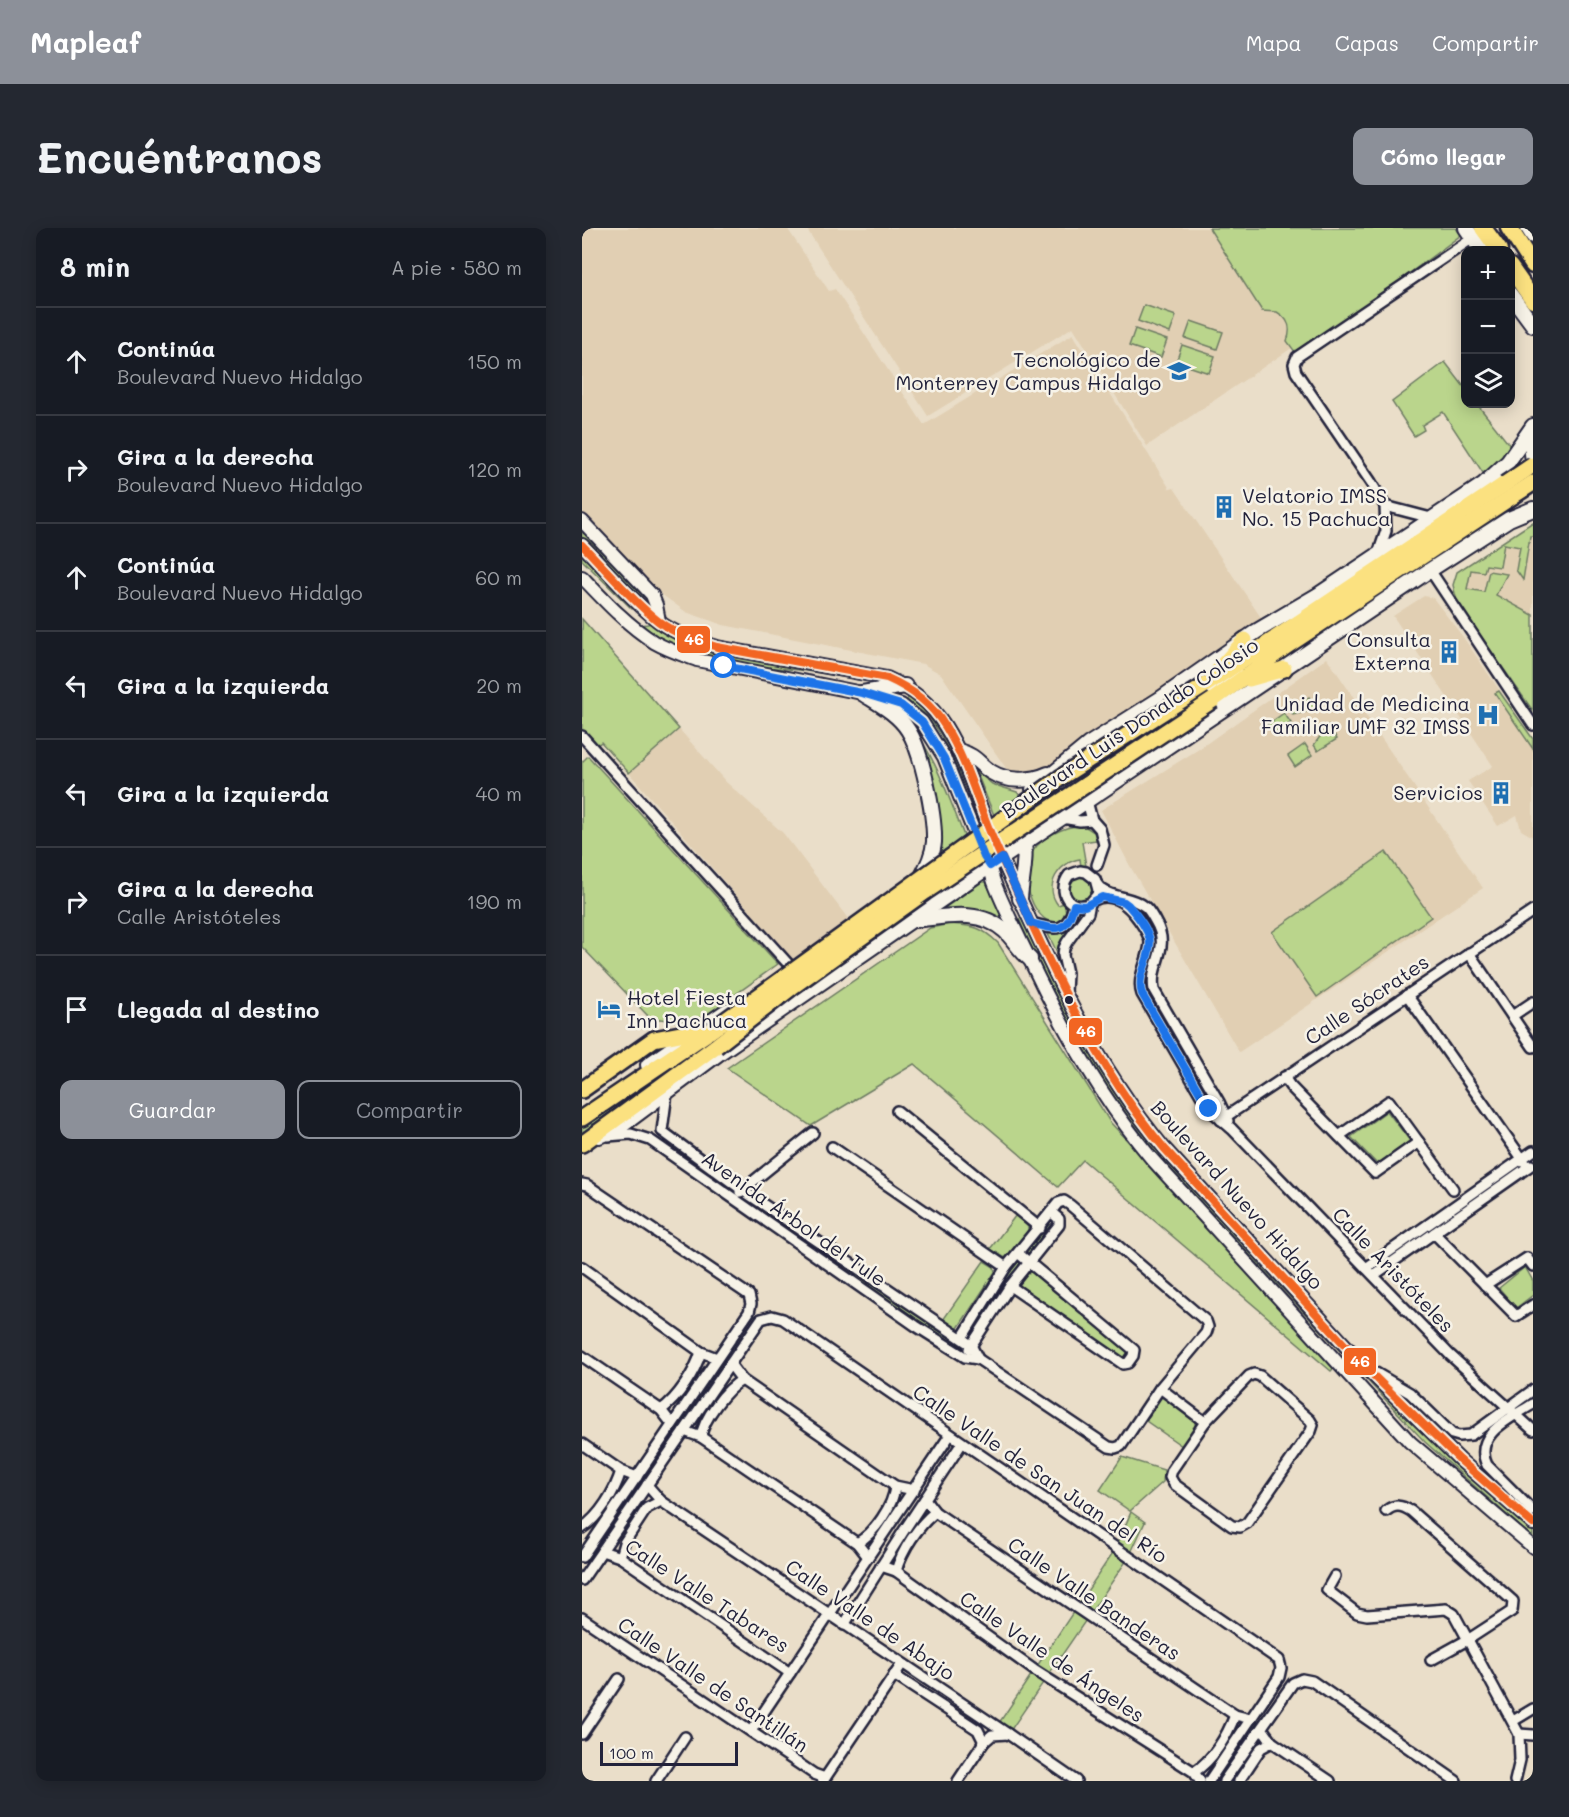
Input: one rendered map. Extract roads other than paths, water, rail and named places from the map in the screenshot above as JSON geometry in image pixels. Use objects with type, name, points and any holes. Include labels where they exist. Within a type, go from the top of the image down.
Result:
[{"type":"highway","points":[[1509,228],[1533,265]]},
{"type":"highway","points":[[1474,231],[1494,246]]},
{"type":"highway","points":[[1515,274],[1533,300]]},
{"type":"main road","points":[[1528,228],[1533,236]]},
{"type":"main road","points":[[1474,231],[1480,246]]},
{"type":"main road","points":[[1514,300],[1533,325]]},
{"type":"main road","name":"Boulevard Luis Donaldo Colosio","points":[[582,1145],[707,1036],[791,967],[920,881],[990,830],[1055,771],[1089,744],[1484,484],[1508,462],[1533,426]]},
{"type":"main road","points":[[1533,435],[1531,446],[1533,463]]},
{"type":"main road","name":"Boulevard Luis Donaldo Colosio","points":[[707,1036],[792,987],[925,892],[1213,700],[1270,658],[1283,641],[1533,463]]},
{"type":"main road","points":[[1484,484],[1500,482],[1515,486],[1520,493],[1519,505],[1509,519]]},
{"type":"main road","name":"Boulevard Luis Donaldo Colosio","points":[[582,1118],[707,1036],[1060,778],[1204,686],[1283,641],[1533,483]]},
{"type":"main road","name":"Boulevard Luis Donaldo Colosio","points":[[582,1145],[620,1127],[722,1052],[918,916],[987,861],[1023,843],[1088,801],[1509,519],[1533,509]]},
{"type":"main road","points":[[1204,686],[1245,640]]},
{"type":"main road","points":[[1238,682],[1284,669]]},
{"type":"main road","points":[[862,693],[905,686]]},
{"type":"main road","points":[[862,693],[898,718],[916,744],[930,806],[934,843],[931,858],[920,881]]},
{"type":"main road","points":[[959,751],[973,755],[989,771],[999,776],[1026,780],[1055,771]]},
{"type":"main road","points":[[1020,899],[1026,856],[1023,843]]},
{"type":"main road","points":[[908,889],[925,885],[933,895],[933,901],[918,916]]},
{"type":"main road","points":[[918,916],[967,915],[986,918],[1004,930],[1030,959]]},
{"type":"main road","points":[[582,1090],[654,1039],[707,1036]]},
{"type":"street","points":[[1378,554],[1386,531],[1385,506],[1296,372],[1294,364],[1297,357],[1474,231]]},
{"type":"street","points":[[1385,506],[1431,518]]},
{"type":"street","points":[[582,521],[649,591],[656,605],[658,621]]},
{"type":"street","name":"Boulevard Nuevo Hidalgo","points":[[582,544],[658,621],[695,641],[887,678],[905,686],[932,707],[959,751],[1020,899],[1066,993],[1090,1038],[1139,1118],[1366,1368],[1460,1460],[1533,1524]]},
{"type":"street","points":[[1430,570],[1533,725]]},
{"type":"street","name":"Boulevard Nuevo Hidalgo","points":[[582,577],[623,618],[654,642],[673,652],[697,660],[862,693],[901,705],[922,722],[944,758],[994,880],[1030,959],[1075,1047],[1125,1126],[1151,1158],[1410,1442],[1533,1547]]},
{"type":"street","points":[[623,618],[632,617],[643,607],[649,591]]},
{"type":"street","points":[[1000,853],[1079,778],[1221,684],[1270,658]]},
{"type":"street","points":[[582,736],[791,967]]},
{"type":"street","points":[[1066,993],[1067,973],[1063,955],[1064,948],[1088,913],[1098,890],[1094,874],[1104,844],[1100,829],[1092,820],[1088,801]]},
{"type":"street","points":[[1062,818],[1092,820]]},
{"type":"street","points":[[933,895],[941,886],[987,861]]},
{"type":"street","points":[[1092,902],[1079,906],[1074,905],[1066,898],[1063,886],[1069,875],[1092,869],[1097,865]]},
{"type":"street","points":[[1080,871],[1086,872],[1096,882]]},
{"type":"street","name":"Calle Aristóteles","points":[[1096,882],[1103,891],[1143,905],[1159,927],[1163,944],[1153,981],[1154,990],[1219,1102],[1223,1118]]},
{"type":"street","name":"Calle Aristóteles","points":[[1092,902],[1102,897],[1124,902],[1135,913],[1143,927],[1150,942],[1140,981],[1142,994],[1209,1109],[1223,1118],[1450,1355],[1533,1430]]},
{"type":"street","points":[[1031,923],[1048,928],[1061,928],[1069,921],[1074,905]]},
{"type":"street","name":"Calle Sócrates","points":[[1223,1118],[1533,911]]},
{"type":"street","points":[[1469,953],[1533,1047]]},
{"type":"street","points":[[1374,1275],[1531,1166],[1522,1158],[1407,995]]},
{"type":"street","points":[[1512,1016],[1533,1002]]},
{"type":"street","points":[[1284,1077],[1290,1086],[1376,1173],[1419,1142]]},
{"type":"street","points":[[650,1140],[662,1131],[667,1093]]},
{"type":"street","points":[[1339,1136],[1389,1101],[1453,1189]]},
{"type":"street","points":[[897,1111],[1040,1228]]},
{"type":"street","name":"Avenida Árbol del Tule","points":[[662,1131],[742,1190],[971,1345]]},
{"type":"street","points":[[733,1200],[742,1190],[813,1133]]},
{"type":"street","name":"Avenida Árbol del Tule","points":[[597,1137],[631,1134],[650,1140],[733,1200],[964,1357]]},
{"type":"street","points":[[832,1147],[1006,1267]]},
{"type":"street","points":[[1366,1268],[1533,1151]]},
{"type":"street","points":[[720,1190],[729,1180]]},
{"type":"street","points":[[582,1184],[587,1185],[748,1295],[751,1304],[749,1312],[582,1557]]},
{"type":"street","points":[[962,1338],[1006,1267],[1058,1203],[1064,1201],[1206,1321],[1208,1327],[1206,1333],[1161,1388],[1121,1446],[1115,1448],[1109,1447],[978,1359],[964,1357],[1010,1286],[1059,1225],[1059,1219],[1051,1212]]},
{"type":"street","points":[[1434,1233],[1516,1316],[1533,1305]]},
{"type":"street","points":[[1010,1286],[1123,1364],[1128,1363],[1133,1356],[1134,1350],[1018,1254]]},
{"type":"street","points":[[1485,1284],[1527,1258],[1533,1266]]},
{"type":"street","points":[[582,1267],[701,1352],[717,1358]]},
{"type":"street","points":[[985,1301],[995,1308]]},
{"type":"street","name":"Calle Valle de San Juan del Río","points":[[730,1364],[761,1319],[772,1316],[783,1319],[1279,1660],[1281,1668],[1279,1677],[1251,1719]]},
{"type":"street","points":[[971,1345],[978,1359]]},
{"type":"street","points":[[660,1410],[670,1403],[698,1363],[701,1352]]},
{"type":"street","points":[[582,1356],[660,1410],[672,1424]]},
{"type":"street","points":[[582,1580],[730,1364],[742,1380],[895,1486],[914,1490]]},
{"type":"street","points":[[1366,1368],[1410,1393],[1452,1434],[1460,1436],[1471,1436],[1492,1427],[1533,1404]]},
{"type":"street","points":[[1254,1374],[1260,1376],[1313,1425],[1247,1523],[1240,1527],[1232,1526],[1174,1484],[1170,1478],[1172,1470],[1205,1422],[1249,1376],[1254,1374]]},
{"type":"street","points":[[701,1437],[702,1427],[731,1386],[742,1380]]},
{"type":"street","points":[[1161,1388],[1205,1422]]},
{"type":"street","points":[[694,1390],[706,1398]]},
{"type":"street","points":[[1533,1390],[1508,1408],[1492,1427],[1484,1443],[1483,1457],[1487,1465],[1533,1511]]},
{"type":"street","points":[[684,1431],[701,1437],[857,1544],[868,1557]]},
{"type":"street","points":[[751,1731],[950,1435]]},
{"type":"street","points":[[844,1625],[880,1566],[962,1443]]},
{"type":"street","points":[[582,1444],[621,1471],[637,1477]]},
{"type":"street","points":[[582,1528],[590,1523],[617,1485],[621,1471]]},
{"type":"street","name":"Calle Valle de Abajo","points":[[647,1485],[661,1501],[1076,1781]]},
{"type":"street","points":[[857,1544],[868,1538],[895,1498],[895,1486]]},
{"type":"street","name":"Calle Valle Banderas","points":[[925,1498],[935,1512],[1235,1715],[1251,1719]]},
{"type":"street","points":[[620,1557],[624,1542],[647,1508],[661,1501]]},
{"type":"street","points":[[1386,1511],[1393,1506],[1402,1506],[1411,1511],[1513,1601],[1512,1611],[1431,1660]]},
{"type":"street","points":[[615,1510],[625,1516]]},
{"type":"street","points":[[896,1571],[899,1559],[927,1519],[935,1512]]},
{"type":"street","points":[[891,1524],[903,1532]]},
{"type":"street","points":[[582,1533],[591,1544]]},
{"type":"street","name":"Calle Valle Tabares","points":[[602,1551],[620,1557],[790,1673]]},
{"type":"street","name":"Calle Valle de Ángeles","points":[[880,1566],[896,1571],[1034,1670],[1194,1772],[1200,1781]]},
{"type":"street","points":[[1335,1576],[1327,1590],[1357,1613],[1366,1615],[1446,1609],[1454,1614],[1519,1734],[1520,1760],[1515,1781]]},
{"type":"street","name":"Calle Valle de Santillán","points":[[582,1618],[824,1780]]},
{"type":"street","points":[[824,1780],[902,1664]]},
{"type":"street","name":"Calle Valle de Abajo","points":[[894,1675],[978,1730],[984,1742]]},
{"type":"street","points":[[582,1734],[619,1679]]},
{"type":"street","points":[[1224,1781],[1293,1683],[1302,1679],[1312,1681],[1456,1781]]},
{"type":"street","points":[[1513,1721],[1533,1709]]},
{"type":"street","points":[[1194,1772],[1204,1765],[1230,1728],[1235,1715]]},
{"type":"street","points":[[1209,1781],[1251,1719]]},
{"type":"street","points":[[1262,1728],[1272,1742],[1330,1781]]},
{"type":"street","points":[[958,1781],[984,1742],[992,1735],[1008,1734]]},
{"type":"street","points":[[1519,1734],[1533,1736]]},
{"type":"street","points":[[656,1781],[685,1737]]},
{"type":"street","points":[[1239,1781],[1261,1748],[1272,1742]]},
{"type":"street","points":[[1229,1752],[1239,1760]]},
{"type":"place","name":"Tecnológico de Monterrey Campus Hidalgo","points":[[1179,371]]},
{"type":"place","name":"Velatorio IMSS No. 15 Pachuca","points":[[1224,507]]},
{"type":"place","name":"Consulta Externa","points":[[1449,652]]},
{"type":"place","name":"Unidad de Medicina Familiar UMF 32 IMSS","points":[[1488,715]]},
{"type":"place","name":"Servicios","points":[[1501,793]]},
{"type":"place","name":"Hotel Fiesta Inn Pachuca","points":[[609,1009]]}]
